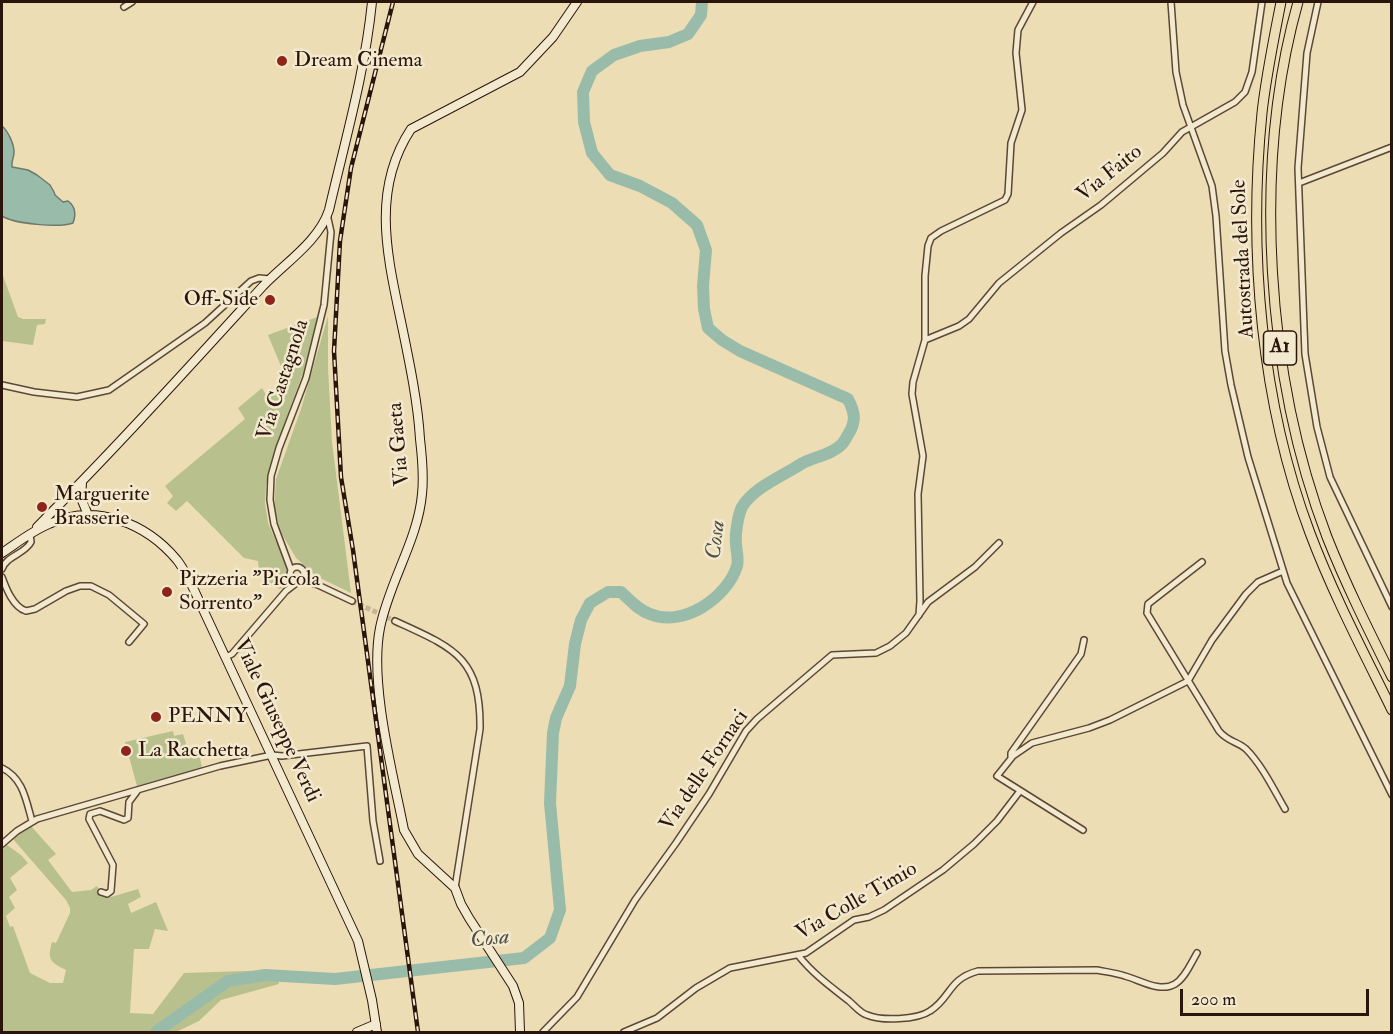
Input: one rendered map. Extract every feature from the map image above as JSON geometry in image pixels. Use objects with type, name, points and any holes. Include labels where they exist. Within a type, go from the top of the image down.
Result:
[{"type":"highway","name":"Autostrada del Sole","points":[[1281,2],[1262,111],[1256,215],[1259,289],[1267,361],[1290,469],[1310,532],[1340,603],[1392,710]]},
{"type":"highway","name":"Autostrada del Sole","points":[[1298,2],[1281,87],[1274,141],[1270,209],[1274,294],[1283,372],[1303,460],[1327,535],[1356,605],[1392,676]]},
{"type":"main road","points":[[2,553],[30,534],[62,502],[313,236],[327,214],[354,107],[369,37],[372,2]]},
{"type":"main road","name":"Via Gaeta","points":[[520,1032],[519,1004],[513,986],[460,904],[456,888],[418,854],[404,830],[383,718],[377,648],[380,626],[416,523],[422,494],[420,437],[404,333],[387,253],[384,218],[389,182],[401,143],[411,129],[520,72],[554,38],[577,2]]},
{"type":"main road","points":[[82,481],[81,498],[88,515]]},
{"type":"main road","points":[[62,502],[61,511],[67,518]]},
{"type":"main road","name":"Viale Giuseppe Verdi","points":[[30,534],[50,523],[67,518],[88,515],[115,517],[138,527],[156,539],[178,561],[226,657],[358,941],[376,1028]]},
{"type":"main road","points":[[357,1032],[376,1028]]},
{"type":"street","points":[[124,7],[132,2]]},
{"type":"street","points":[[919,617],[918,494],[923,456],[912,394],[913,382],[925,340],[925,276],[928,246],[931,238],[941,231],[1005,200],[1008,194],[1011,143],[1022,110],[1016,53],[1018,30],[1033,2]]},
{"type":"street","points":[[1171,2],[1176,72],[1183,105],[1212,186],[1225,351],[1248,457],[1287,583],[1392,795]]},
{"type":"street","name":"Via Faito","points":[[925,340],[959,326],[969,319],[999,283],[1061,233],[1101,205],[1163,153],[1191,125],[1235,102],[1245,92],[1252,72],[1262,2]]},
{"type":"street","points":[[1318,2],[1305,71],[1299,183],[1305,354],[1317,427],[1330,477],[1392,607]]},
{"type":"street","points":[[1299,183],[1392,147]]},
{"type":"street","name":"Via Castagnola","points":[[286,553],[274,524],[270,500],[271,476],[279,448],[306,378],[324,305],[331,232],[327,214]]},
{"type":"street","points":[[2,385],[34,392],[77,397],[109,390],[205,323],[251,281],[259,278],[270,279]]},
{"type":"street","points":[[2,569],[3,564],[28,547],[32,542],[30,534]]},
{"type":"street","name":"Via delle Fornaci","points":[[543,1032],[577,997],[626,915],[709,794],[746,731],[757,719],[832,656],[876,652],[890,646],[906,633],[928,602],[975,567],[999,543]]},
{"type":"street","points":[[286,553],[318,585]]},
{"type":"street","points":[[286,553],[293,580],[318,585],[352,601]]},
{"type":"street","points":[[1202,562],[1148,604],[1147,613],[1226,739],[1237,743],[1252,756],[1285,809]]},
{"type":"street","points":[[290,572],[301,570]]},
{"type":"street","points":[[226,657],[232,654],[286,591],[300,580],[301,570]]},
{"type":"street","points":[[1083,830],[997,776],[1010,759],[1032,742],[1110,720],[1188,681],[1212,640],[1246,594],[1258,582],[1283,571]]},
{"type":"street","points":[[286,591],[290,572]]},
{"type":"street","points":[[2,577],[16,605],[26,611],[80,586],[99,589],[144,624],[129,642]]},
{"type":"street","points":[[395,621],[444,644],[462,659],[474,679],[478,696],[480,729],[456,888]]},
{"type":"street","points":[[1010,759],[1011,753],[1081,654],[1084,640]]},
{"type":"street","points":[[2,844],[32,821],[220,766],[272,755],[282,756],[367,746],[373,821],[380,861]]},
{"type":"street","points":[[2,768],[17,779],[26,798],[32,821]]},
{"type":"street","points":[[101,892],[107,894],[111,891],[113,865],[90,819],[90,814],[100,811],[124,820],[128,818],[129,802],[139,789]]},
{"type":"street","name":"Via Colle Timio","points":[[624,1032],[667,1012],[696,988],[730,968],[806,953],[854,920],[876,915],[943,870],[974,844],[1020,791]]},
{"type":"street","points":[[798,955],[828,986],[859,1010],[867,1015],[891,1018],[915,1016],[932,1011],[952,985],[963,977],[978,971],[1097,970],[1113,972],[1143,983],[1167,987],[1181,979],[1197,953]]},
{"type":"green space","points":[[2,273],[18,317],[46,319],[45,324],[37,325],[33,345],[2,341]]},
{"type":"green space","points":[[328,316],[332,442],[351,593],[316,576],[296,558],[282,534],[274,510],[276,479],[301,409]]},
{"type":"green space","points":[[317,317],[304,370],[276,446],[266,485],[265,503],[268,523],[287,566],[283,587],[280,589],[263,579],[258,561],[244,558],[187,501],[176,511],[167,503],[173,496],[165,486],[245,419],[238,408],[262,388],[268,398],[284,389],[277,374],[283,371],[268,335]]},
{"type":"green space","points":[[173,731],[174,736],[183,734],[188,750],[199,753],[202,768],[137,786],[125,742]]},
{"type":"green space","points":[[30,825],[56,854],[48,860],[72,892],[91,890],[97,886],[102,895],[111,897],[138,889],[141,897],[128,904],[131,913],[156,902],[168,931],[155,929],[149,949],[134,949],[130,1013],[153,1014],[184,973],[276,970],[279,984],[221,1000],[199,1021],[176,1032],[2,1032],[2,850],[7,845],[28,863],[10,878],[17,890],[9,897],[15,908],[6,916],[10,927],[13,926],[30,973],[50,983],[63,983],[66,970],[51,960],[50,953],[52,942],[56,943],[70,913],[70,908],[66,900],[12,838]]},
{"type":"shaded area","points":[[2,126],[13,145],[12,167],[28,170],[37,175],[50,185],[55,195],[63,202],[71,203],[75,211],[73,223],[37,224],[2,216]]},
{"type":"waterway","name":"Cosa","points":[[156,1032],[228,981],[265,975],[335,979],[524,958],[550,938],[560,910],[550,803],[553,733],[556,718],[570,686],[575,644],[581,620],[590,603],[608,592],[621,592],[634,605],[650,614],[676,617],[702,607],[714,599],[732,578],[737,566],[737,525],[742,507],[747,500],[761,488],[801,464],[838,448],[852,428],[854,416],[848,399],[740,351],[708,328],[703,286],[706,250],[697,225],[672,203],[640,186],[610,175],[592,153],[584,122],[583,92],[592,71],[614,55],[640,46],[669,42],[688,34],[701,15],[702,2]]},
{"type":"tunnel","points":[[352,601],[395,621]]},
{"type":"railway","points":[[393,2],[351,168],[340,241],[334,351],[341,477],[353,550],[418,1032]]},
{"type":"place","name":"Dream Cinema","points":[[282,61]]},
{"type":"place","name":"Off-Side","points":[[270,300]]},
{"type":"place","name":"Marguerite Brasserie","points":[[42,507]]},
{"type":"place","name":"Pizzeria \"Piccola Sorrento\"","points":[[167,592]]},
{"type":"place","name":"PENNY","points":[[156,717]]},
{"type":"place","name":"La Racchetta","points":[[126,751]]}]
